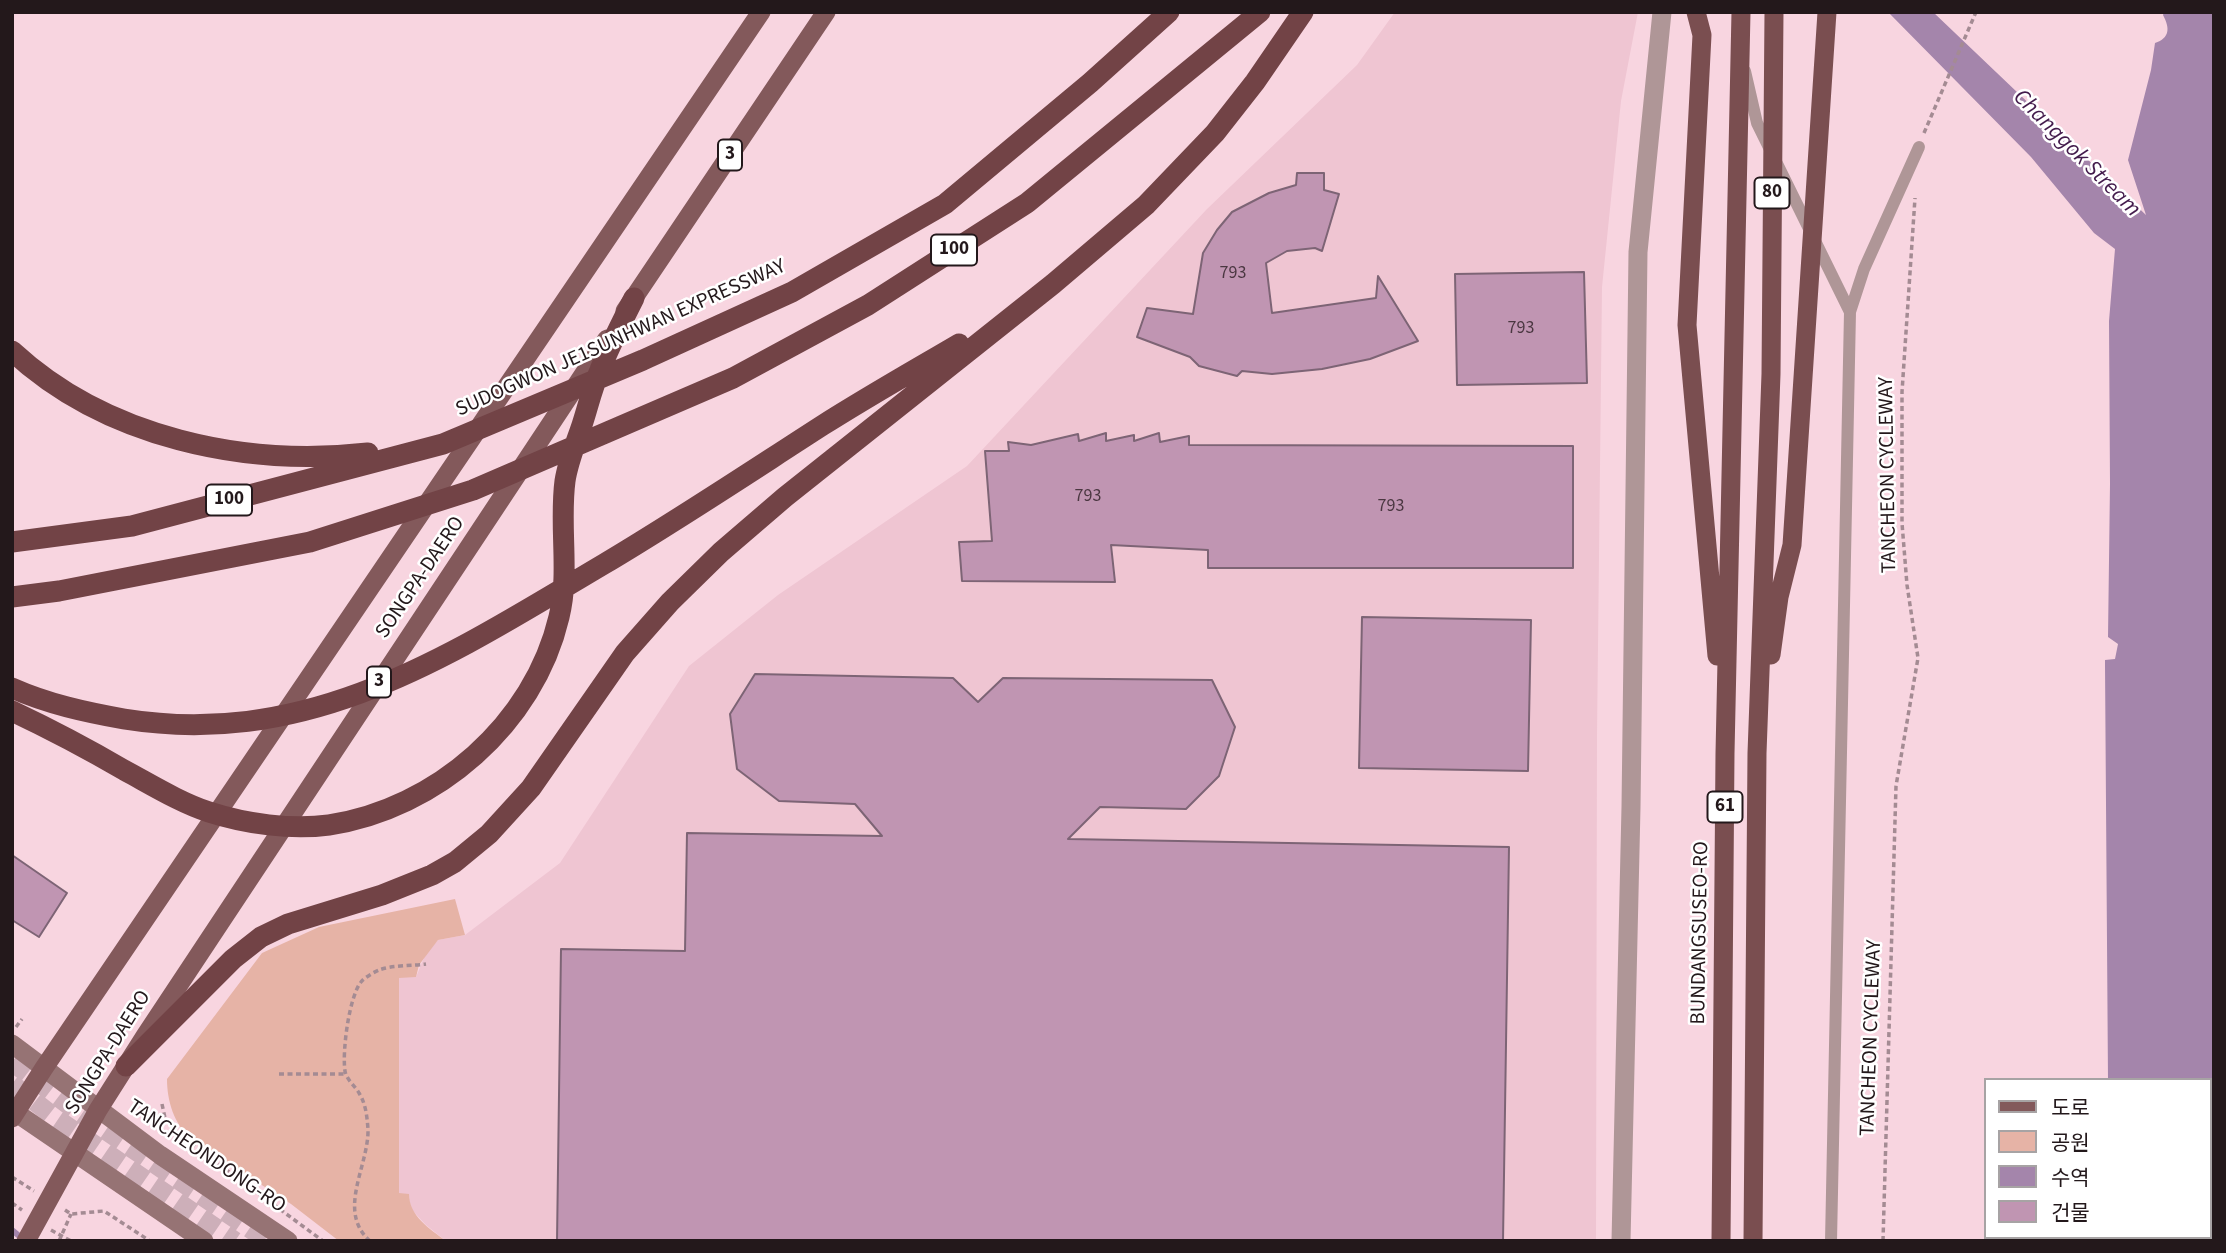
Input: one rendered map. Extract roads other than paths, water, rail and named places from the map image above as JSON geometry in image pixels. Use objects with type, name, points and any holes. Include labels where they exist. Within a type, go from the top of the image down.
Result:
[{"type":"highway","name":"SUDOGWON JE1SUNHWAN EXPRESSWAY","points":[[12,542],[132,526],[443,444],[643,360],[792,292],[945,204],[1090,83],[1169,12]]},
{"type":"highway","name":"100","points":[[12,597],[59,591],[310,542],[473,490],[733,378],[868,305],[1027,203],[1260,12]]},
{"type":"highway","points":[[126,1066],[233,959],[261,937],[288,923],[414,884],[455,862],[478,844],[524,796],[625,653],[684,588],[785,496],[1132,217],[1189,163],[1240,103],[1303,12]]},
{"type":"highway","points":[[1696,12],[1702,35],[1687,324],[1725,753]]},
{"type":"highway","name":"80","points":[[1733,373],[1741,12]]},
{"type":"highway","name":"80","points":[[1771,374],[1774,12]]},
{"type":"highway","points":[[1757,753],[1779,597],[1792,545],[1827,12]]},
{"type":"highway","points":[[12,711],[175,797],[229,817],[281,825],[326,825],[344,822],[401,803],[454,772],[501,729],[530,687],[550,644],[560,615],[564,583],[563,529],[567,471],[599,371],[634,298]]},
{"type":"highway","points":[[12,688],[45,701],[86,712],[158,723],[200,725],[234,722],[325,706],[399,679],[480,639],[696,507],[823,425],[1032,299]]},
{"type":"highway","points":[[12,351],[77,397],[141,427],[250,455],[340,456],[443,444]]},
{"type":"highway","name":"BUNDANGSUSEO-RO","points":[[1721,1241],[1725,753],[1733,373]]},
{"type":"highway","name":"61","points":[[1753,1241],[1757,753],[1771,374]]},
{"type":"main road","name":"SONGPA-DAERO","points":[[13,1113],[761,12]]},
{"type":"main road","name":"SONGPA-DAERO","points":[[26,1241],[98,1110],[126,1066],[826,12]]},
{"type":"main road","name":"TANCHEONDONG-RO","points":[[12,1044],[160,1155],[288,1241]]},
{"type":"main road","points":[[13,1113],[204,1241]]},
{"type":"street","points":[[1621,1241],[1631,807],[1638,252],[1662,12]]},
{"type":"lane","points":[[1731,12],[1758,123],[1850,312]]},
{"type":"lane","points":[[1831,1241],[1850,312],[1864,269],[1919,147]]},
{"type":"water","name":"Changgok Stream","points":[[1888,12],[1933,12],[2146,215],[2128,160],[2151,70],[2155,43],[2164,38],[2167,32],[2164,12],[2214,12],[2214,1241],[2107,1241],[2212,1239],[2212,1078],[2108,1078],[2105,660],[2115,659],[2118,644],[2108,637],[2109,321],[2115,249],[2094,233],[2031,157]]},
{"type":"waterway","points":[[12,1230],[24,1240]]},
{"type":"tunnel","points":[[12,1062],[71,1107],[268,1241]]},
{"type":"tunnel","points":[[12,1084],[57,1119],[235,1241]]}]
